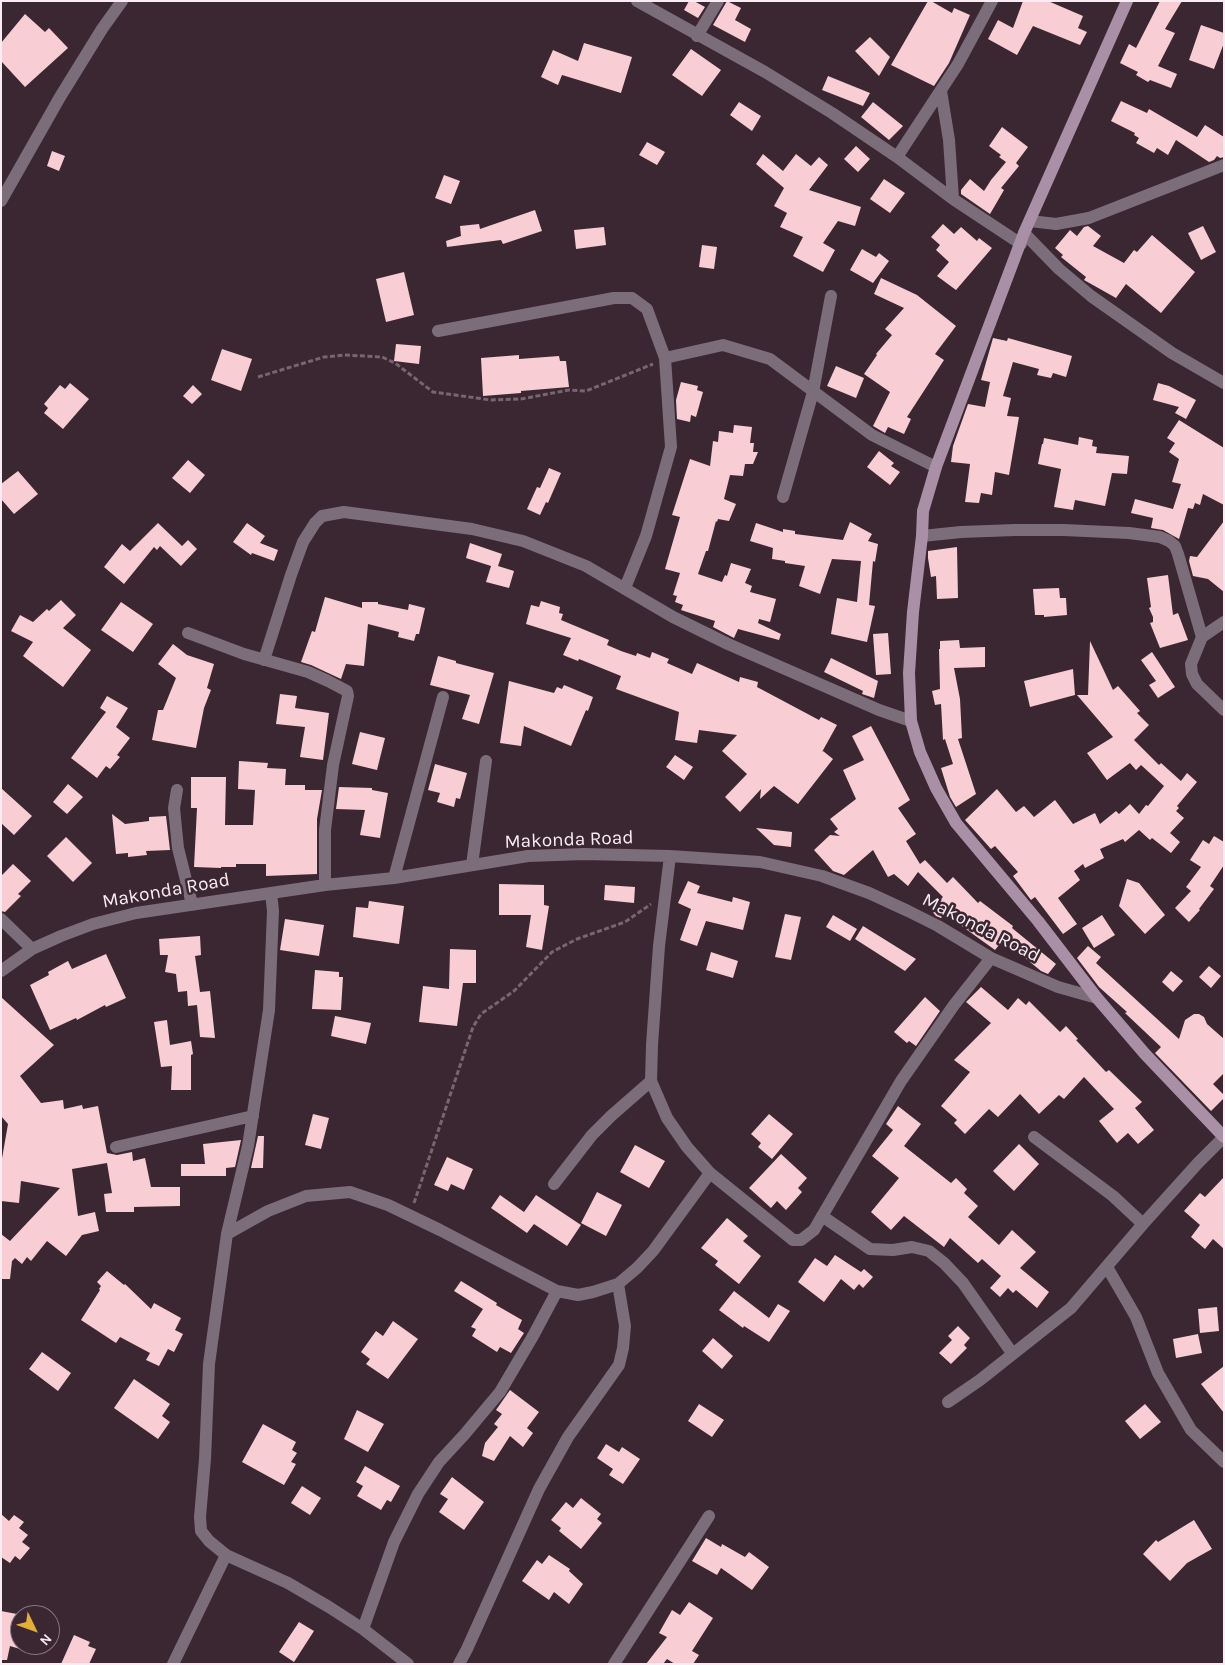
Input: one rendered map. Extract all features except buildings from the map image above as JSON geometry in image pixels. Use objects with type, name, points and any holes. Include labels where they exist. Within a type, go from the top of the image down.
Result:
[{"type":"street","points":[[1,201],[60,97],[102,29],[122,1]]},
{"type":"street","points":[[637,1],[697,36],[765,72],[832,113],[897,157],[953,199],[1023,238],[1091,296],[1164,347],[1224,383]]},
{"type":"street","points":[[697,36],[718,1]]},
{"type":"street","points":[[897,157],[941,91],[992,1]]},
{"type":"street","points":[[948,1402],[980,1380],[1070,1308],[1143,1224],[1224,1137],[1145,1054],[1097,998],[1038,921],[956,823],[936,788],[920,752],[911,721],[909,673],[923,511],[936,466],[1023,238],[1127,1]]},
{"type":"street","points":[[941,91],[950,140],[953,199]]},
{"type":"street","points":[[1030,221],[1056,224],[1089,218],[1224,165]]},
{"type":"street","points":[[783,497],[813,392],[831,296]]},
{"type":"street","points":[[438,331],[614,298],[632,298],[647,309],[665,358],[670,447],[646,536],[625,588]]},
{"type":"street","points":[[665,358],[723,345],[770,359],[872,435],[936,466]]},
{"type":"street","points":[[264,660],[290,575],[304,542],[315,523],[322,516],[344,512],[502,535],[522,541],[586,566],[673,616],[728,644],[879,710],[911,721]]},
{"type":"street","points":[[922,536],[1006,530],[1064,530],[1128,533],[1169,541],[1175,546],[1178,554],[1202,637]]},
{"type":"street","points":[[1224,622],[1202,637],[1191,664],[1192,674],[1197,684],[1224,710]]},
{"type":"street","points":[[188,633],[264,660],[308,672],[347,691],[348,696],[333,765],[325,830],[325,885]]},
{"type":"street","points":[[394,878],[443,697]]},
{"type":"street","points":[[472,865],[486,761]]},
{"type":"street","points":[[177,790],[174,808],[178,848],[192,904]]},
{"type":"street","name":"Makonda Road","points":[[1,971],[32,949],[93,924],[192,904],[325,885],[394,878],[528,856],[584,854],[670,856],[760,862],[822,876],[869,893],[938,926],[991,958],[1058,987],[1097,998]]},
{"type":"street","points":[[670,856],[659,946],[651,1081],[666,1118],[687,1147],[710,1173],[793,1240],[801,1240],[808,1236],[822,1216],[901,1081],[943,1020],[991,958]]},
{"type":"street","points":[[271,893],[273,911],[269,1010],[253,1116],[227,1234],[209,1364],[206,1459],[200,1517],[201,1531],[209,1541],[226,1555],[288,1583],[363,1629],[408,1664]]},
{"type":"street","points":[[1,919],[32,949]]},
{"type":"street","points":[[554,1184],[592,1135],[651,1081]]},
{"type":"street","points":[[116,1147],[253,1116]]},
{"type":"street","points":[[1034,1137],[1113,1196],[1143,1224]]},
{"type":"street","points":[[227,1234],[268,1211],[306,1196],[350,1192],[410,1216],[557,1291],[578,1294],[593,1292],[618,1284],[653,1251],[710,1173]]},
{"type":"street","points":[[822,1216],[870,1249],[893,1250],[912,1247],[929,1251],[944,1263],[963,1283],[1012,1354]]},
{"type":"street","points":[[1107,1267],[1136,1317],[1158,1373],[1191,1430],[1224,1462]]},
{"type":"street","points":[[459,1664],[468,1648],[539,1489],[568,1437],[619,1365],[625,1326],[618,1284]]},
{"type":"street","points":[[363,1629],[394,1542],[418,1494],[439,1462],[500,1392],[557,1291]]},
{"type":"street","points":[[614,1664],[709,1516]]},
{"type":"street","points":[[173,1664],[226,1555]]},
{"type":"path","points":[[258,377],[324,358],[344,355],[382,357],[395,363],[433,392],[491,400],[521,399],[569,390],[586,391],[665,358]]},
{"type":"path","points":[[410,1216],[473,1027],[481,1014],[514,991],[552,952],[577,939],[625,922],[665,893]]}]
